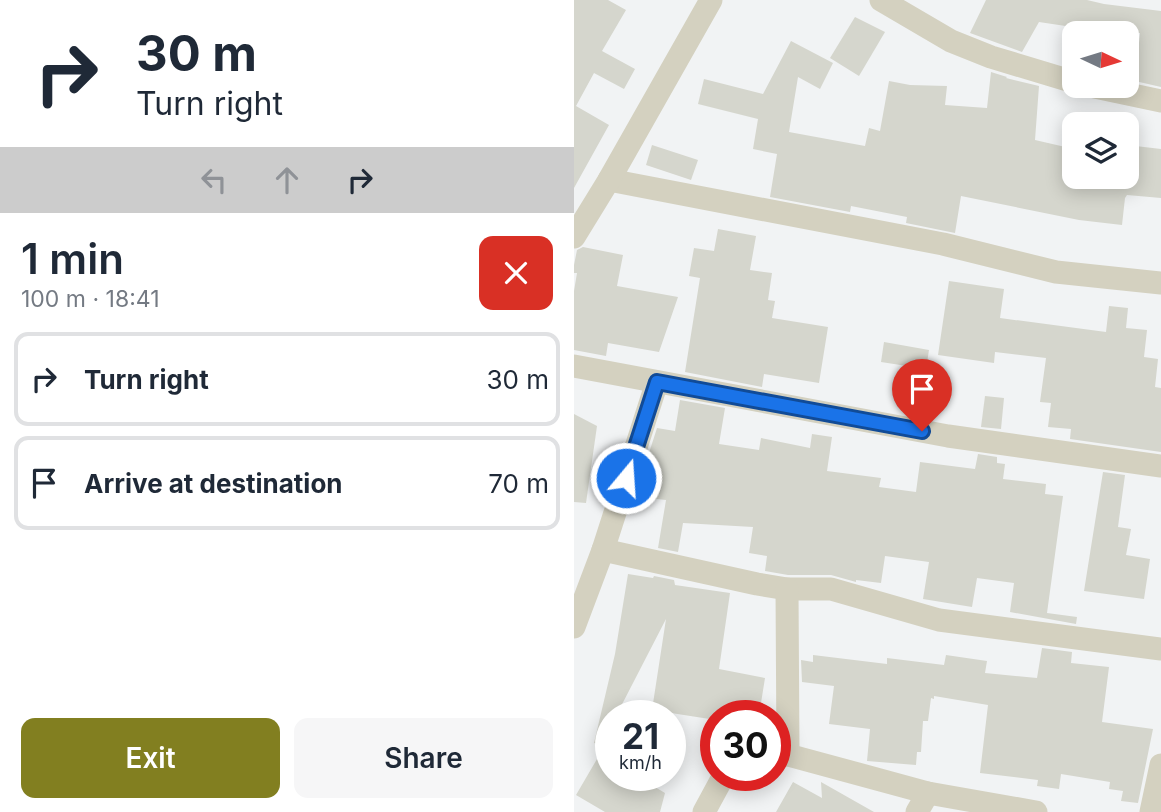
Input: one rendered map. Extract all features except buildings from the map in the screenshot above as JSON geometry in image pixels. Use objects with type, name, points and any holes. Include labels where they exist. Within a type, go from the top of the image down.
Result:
[{"type":"street","points":[[574,237],[712,0]]},
{"type":"street","points":[[881,0],[914,8],[951,41],[991,57],[1062,78]]},
{"type":"street","points":[[1139,96],[1161,101]]},
{"type":"street","points":[[609,180],[943,244],[1056,272],[1161,283]]},
{"type":"street","points":[[574,366],[948,436],[1161,467]]},
{"type":"street","points":[[574,627],[603,550],[657,382]]},
{"type":"street","points":[[603,550],[787,589],[831,589],[939,620],[1161,649]]},
{"type":"street","points":[[784,700],[787,589]]},
{"type":"street","points":[[791,758],[922,802],[1036,812]]},
{"type":"street","points":[[1151,812],[1161,765]]},
{"type":"street","points":[[704,812],[715,791]]},
{"type":"route","points":[[626,478],[657,382],[922,431]]}]
